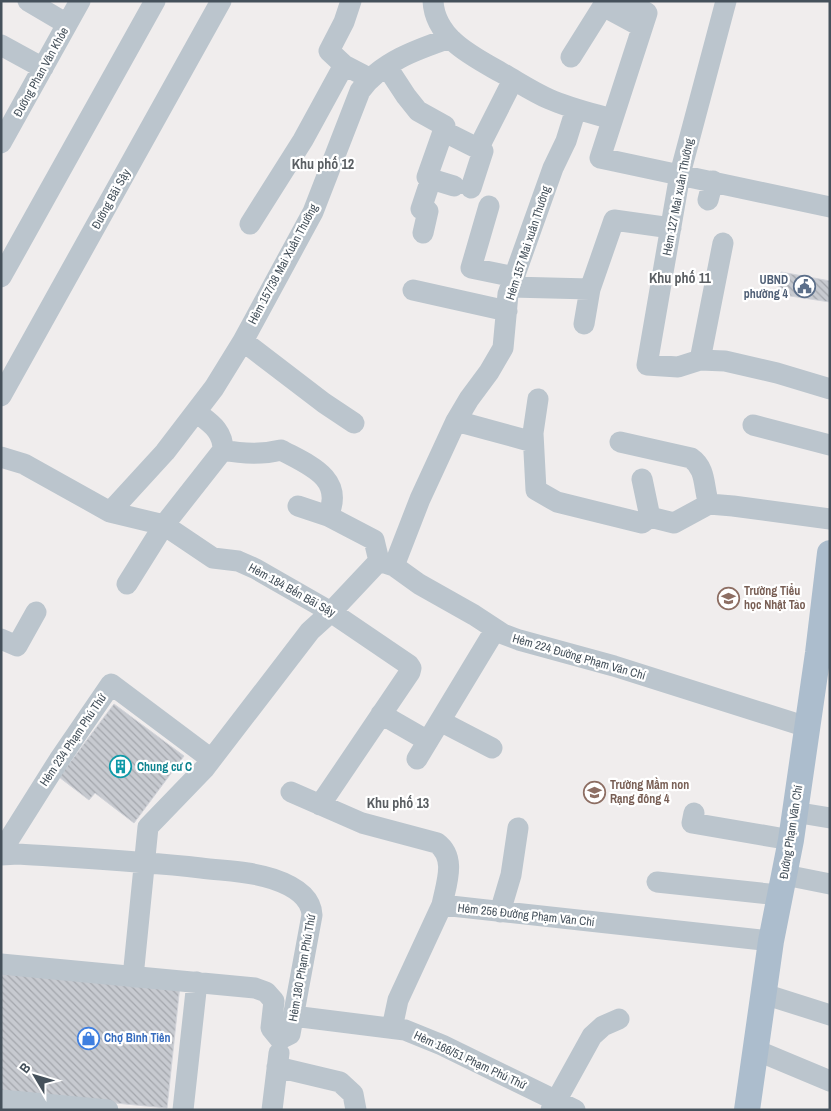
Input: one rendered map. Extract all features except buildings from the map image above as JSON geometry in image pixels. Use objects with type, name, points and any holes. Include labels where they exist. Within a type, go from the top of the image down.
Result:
[{"type":"main road","name":"Đường Phạm Văn Chí","points":[[747,1110],[771,941],[791,840],[807,728],[824,655],[830,553]]},
{"type":"street","points":[[28,1],[68,24]]},
{"type":"street","name":"Đường Phan Văn Khỏe","points":[[1,143],[8,113],[43,68],[80,1]]},
{"type":"street","points":[[1,276],[155,1]]},
{"type":"street","name":"Đường Bãi Sậy","points":[[1,396],[221,1]]},
{"type":"street","points":[[351,1],[344,22],[329,50],[344,65],[369,78]]},
{"type":"street","points":[[433,1],[441,27],[455,44],[475,58],[549,99],[612,119]]},
{"type":"street","points":[[628,1],[647,13],[600,158],[680,174],[710,191],[830,206]]},
{"type":"street","name":"Hẻm 127 Mai xuân Thưởng","points":[[700,360],[678,367],[647,365],[680,174],[726,1]]},
{"type":"street","points":[[572,58],[603,6],[642,27]]},
{"type":"street","name":"Hẻm 157/38 Mai Xuân Thưởng","points":[[110,512],[165,452],[196,412],[214,388],[243,340],[313,212],[360,91],[369,78],[410,52],[450,38]]},
{"type":"street","points":[[1,45],[43,68]]},
{"type":"street","points":[[250,224],[303,140],[344,65]]},
{"type":"street","points":[[387,67],[418,111],[445,126],[426,177],[421,208],[428,211],[423,233]]},
{"type":"street","points":[[478,149],[513,80]]},
{"type":"street","name":"Hẻm 157 Mai xuân Thưởng","points":[[387,564],[456,421],[503,348],[508,294],[553,168],[566,141],[576,109]]},
{"type":"street","points":[[426,177],[462,187],[483,151],[443,131]]},
{"type":"street","points":[[489,206],[471,268],[513,282],[590,289]]},
{"type":"street","points":[[584,324],[590,289],[614,220],[671,228]]},
{"type":"street","points":[[723,243],[700,360],[725,361],[777,373],[830,389]]},
{"type":"street","points":[[412,290],[507,310]]},
{"type":"street","points":[[243,340],[324,404],[354,423]]},
{"type":"street","points":[[538,399],[533,442],[536,490],[558,502],[642,523],[650,517]]},
{"type":"street","points":[[127,584],[164,525],[223,450],[223,441],[218,429],[196,412]]},
{"type":"street","points":[[456,421],[533,442]]},
{"type":"street","points":[[753,426],[830,445]]},
{"type":"street","points":[[620,442],[691,458],[702,470],[709,504]]},
{"type":"street","points":[[223,450],[242,454],[267,454],[281,450],[320,472],[330,484],[333,504],[328,516]]},
{"type":"street","name":"Hẻm 184 Bến Bãi Sậy","points":[[1,457],[24,464],[110,512],[164,525],[213,558],[238,561],[331,612],[411,668],[381,714]]},
{"type":"street","points":[[642,479],[650,517]]},
{"type":"street","points":[[650,517],[674,523],[709,504],[830,519]]},
{"type":"street","points":[[133,977],[148,827],[204,769],[310,632],[387,564],[374,540],[328,516],[298,506]]},
{"type":"street","name":"Hẻm 224 Đường Phạm Văn Chí","points":[[387,564],[474,614],[495,630],[519,640],[614,666],[807,728]]},
{"type":"street","points":[[1,639],[17,646],[36,612]]},
{"type":"street","points":[[320,805],[381,714],[423,750],[495,630]]},
{"type":"street","name":"Hẻm 234 Phạm Phú Thứ","points":[[1,854],[59,760],[111,684],[212,759]]},
{"type":"street","points":[[440,721],[492,748]]},
{"type":"street","name":"Hẻm 256 Đường Phạm Văn Chí","points":[[291,792],[362,823],[438,843],[446,849],[449,865],[442,905],[771,941]]},
{"type":"street","points":[[794,812],[830,818]]},
{"type":"street","points":[[694,813],[692,823],[791,840]]},
{"type":"street","points":[[500,912],[510,875],[518,828]]},
{"type":"street","name":"Hẻm 180 Phạm Phú Thứ","points":[[1,854],[145,862],[263,876],[283,883],[305,897],[311,905],[312,915],[290,1034],[280,1039],[272,1110]]},
{"type":"street","points":[[657,882],[782,885],[830,884]]},
{"type":"street","points":[[392,1028],[398,1000],[442,905]]},
{"type":"street","points":[[1,964],[256,988],[266,992],[274,1001],[271,1028],[280,1039]]},
{"type":"street","points":[[183,1110],[197,982]]},
{"type":"street","points":[[764,994],[830,1015]]},
{"type":"street","name":"Hèm 166/51 Phạm Phú Thứ","points":[[293,1016],[405,1030],[442,1044],[553,1105],[575,1110]]},
{"type":"street","points":[[553,1105],[592,1036],[603,1026],[619,1019]]},
{"type":"street","points":[[756,1050],[830,1081]]},
{"type":"street","points":[[277,1067],[340,1082],[354,1094],[356,1110]]},
{"type":"street","points":[[1,1100],[108,1110]]},
{"type":"place","name":"UBND phường 4","points":[[804,287]]},
{"type":"place","name":"Trường Tiểu học Nhật Tảo","points":[[728,598]]},
{"type":"place","name":"Chung cư C","points":[[121,767]]},
{"type":"place","name":"Trường Mầm non Rạng đông 4","points":[[594,792]]},
{"type":"place","name":"Chợ Bình Tiên","points":[[88,1038]]},
{"type":"district","name":"Khu phố 12","points":[[323,164]]},
{"type":"district","name":"Khu phố 11","points":[[680,278]]},
{"type":"district","name":"Khu phố 13","points":[[398,803]]}]
